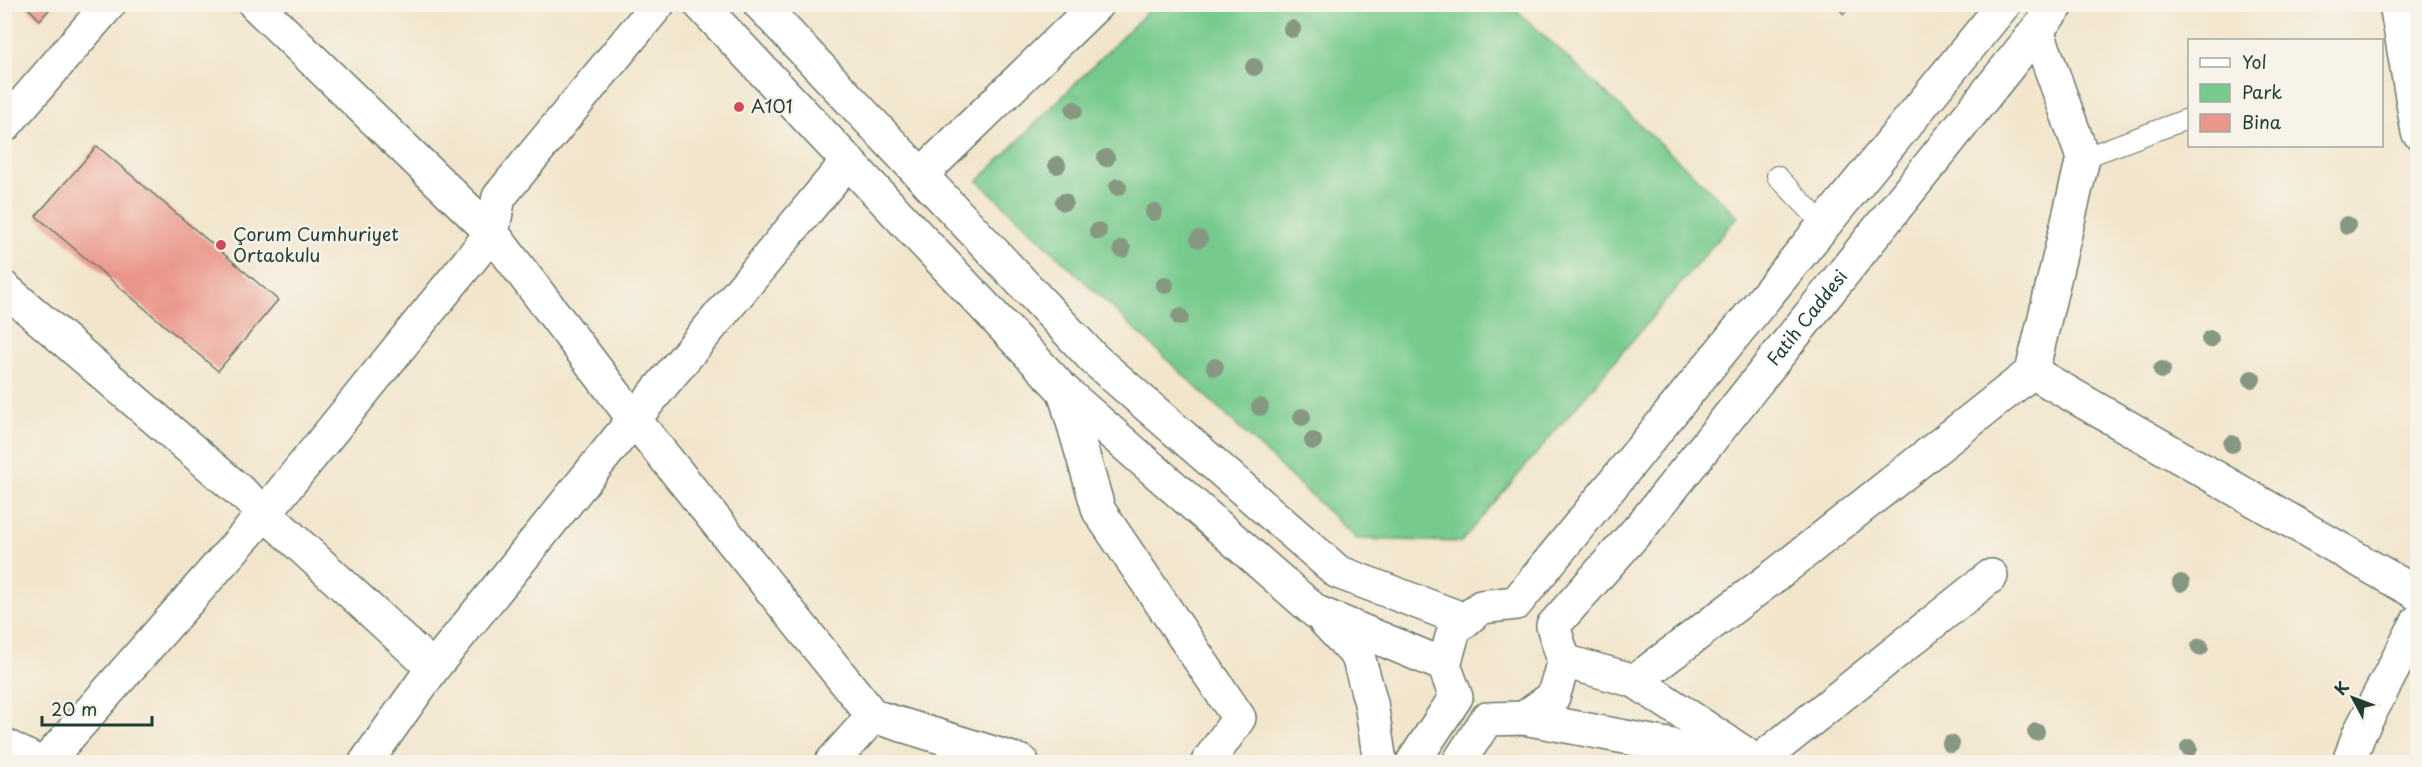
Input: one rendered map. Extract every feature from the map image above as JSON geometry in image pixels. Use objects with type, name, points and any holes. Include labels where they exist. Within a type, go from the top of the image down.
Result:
[{"type":"street","points":[[4,126],[110,4]]},
{"type":"street","points":[[255,4],[492,233],[634,419],[873,716],[1022,762]]},
{"type":"street","points":[[46,762],[265,513],[492,233],[499,197],[658,4]]},
{"type":"street","points":[[700,4],[1064,391],[1316,612],[1358,656],[1371,703],[1380,762]]},
{"type":"street","points":[[760,4],[1094,359],[1338,572],[1466,620]]},
{"type":"street","points":[[921,175],[1097,4]]},
{"type":"street","points":[[1516,603],[2004,4]]},
{"type":"street","name":"Fatih Caddesi","points":[[1553,626],[1644,523],[2058,4]]},
{"type":"street","points":[[2396,4],[2392,41],[2418,132]]},
{"type":"street","points":[[1635,681],[1777,573],[2032,372],[2083,158],[2037,30]]},
{"type":"street","points":[[366,762],[433,668],[634,419],[848,161]]},
{"type":"street","points":[[4,288],[265,513],[433,668]]},
{"type":"street","points":[[2032,372],[2418,594]]},
{"type":"street","points":[[1064,391],[1099,511],[1239,718],[1208,762]]},
{"type":"street","points":[[1524,718],[1553,697],[1564,661],[1553,626],[1516,603],[1481,607],[1454,630],[1444,665],[1456,698],[1487,719],[1524,718],[1758,762],[1991,576]]},
{"type":"street","points":[[1316,612],[1444,665]]},
{"type":"street","points":[[2349,762],[2359,734],[2418,621]]},
{"type":"street","points":[[1564,661],[1635,681],[1758,762]]},
{"type":"street","points":[[1413,762],[1456,698]]},
{"type":"street","points":[[832,762],[873,716]]},
{"type":"street","points":[[1459,762],[1487,719]]},
{"type":"street","points":[[4,745],[37,762]]},
{"type":"lane","points":[[2083,158],[2188,119]]},
{"type":"lane","points":[[1777,176],[1824,225]]},
{"type":"green space","points":[[1154,5],[1511,5],[1738,216],[1461,542],[1357,539],[978,181]]},
{"type":"building","points":[[24,4],[54,4],[40,20]]},
{"type":"building","points":[[1834,4],[1852,4],[1844,14]]},
{"type":"building","points":[[97,146],[278,300],[218,371],[36,216]]},
{"type":"place","name":"A101","points":[[739,107]]},
{"type":"place","name":"Çorum Cumhuriyet Ortaokulu","points":[[221,245]]}]
